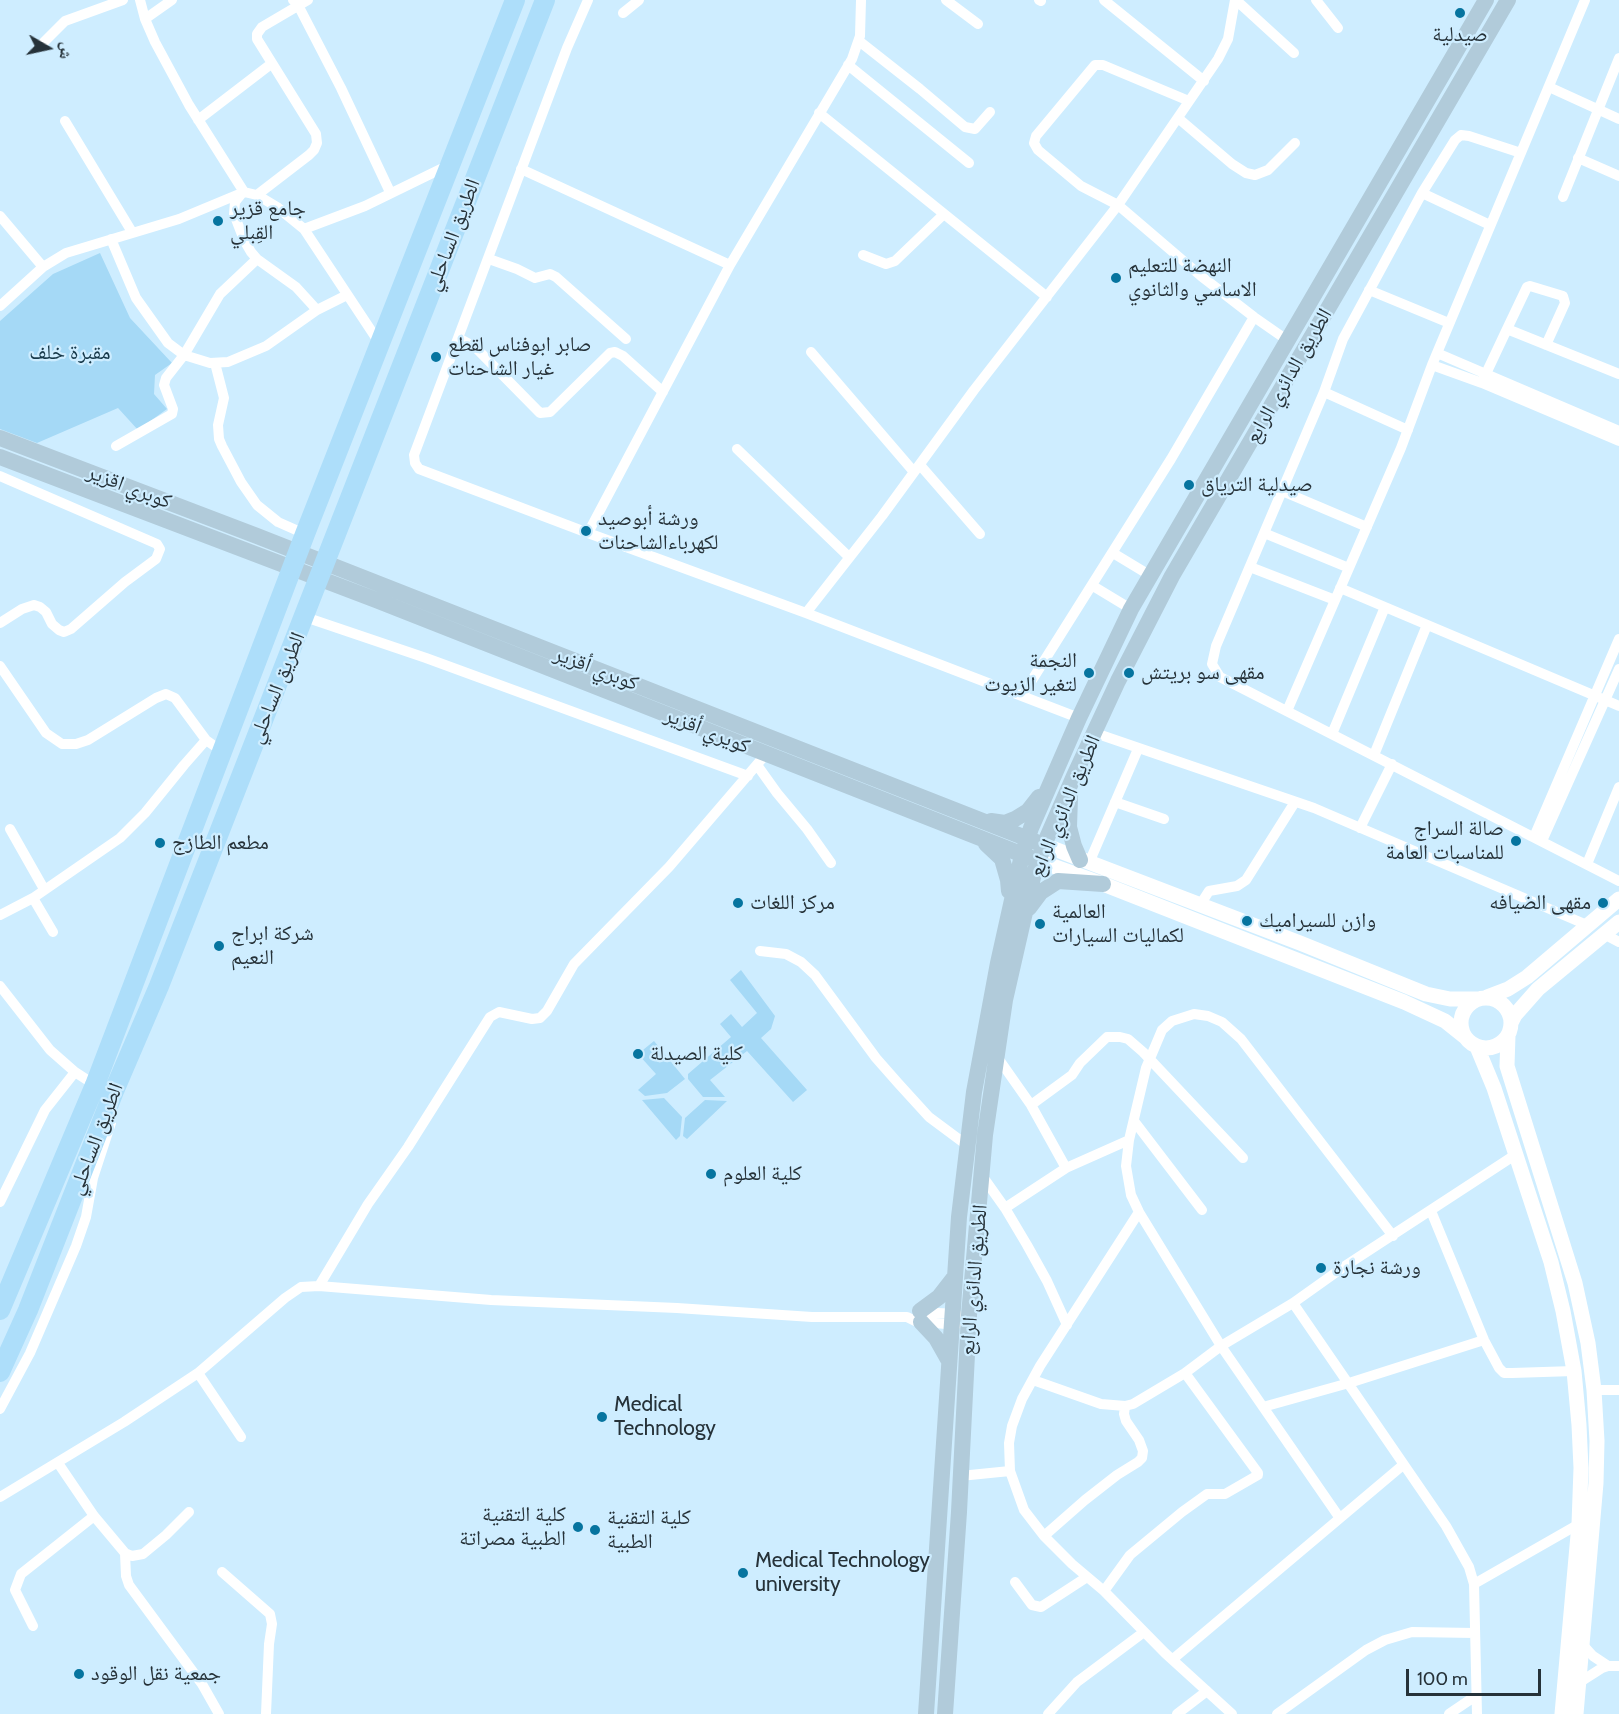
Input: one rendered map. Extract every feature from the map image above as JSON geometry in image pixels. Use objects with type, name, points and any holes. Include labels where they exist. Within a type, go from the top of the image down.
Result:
[{"type":"highway","name":"الطريق الساحلي","points":[[0,1309],[95,1085],[305,534],[515,0]]},
{"type":"highway","name":"الطريق الساحلي","points":[[0,1372],[37,1289],[114,1090],[159,986],[545,0]]},
{"type":"main road","name":"الطريق الدائري الرابع","points":[[926,1714],[953,1279],[968,1146],[978,1070],[1009,908],[1025,847],[1079,718],[1131,609],[1486,0]]},
{"type":"main road","name":"الطريق الدائري الرابع","points":[[945,1714],[952,1633],[969,1321],[985,1135],[1005,1000],[1041,853],[1118,681],[1172,576],[1508,0]]},
{"type":"main road","name":"كوبري اقزير","points":[[0,438],[257,536],[379,593]]},
{"type":"main road","points":[[0,458],[250,553],[379,593]]},
{"type":"main road","name":"كويري أقزير","points":[[379,593],[762,760],[967,833],[1025,847]]},
{"type":"main road","name":"كوبري أقزير","points":[[379,593],[973,817],[1025,847],[1041,853]]},
{"type":"main road","points":[[1074,776],[1069,802],[1069,827],[1074,846],[1085,862]]},
{"type":"main road","points":[[973,817],[1005,822],[1015,819],[1028,811],[1054,777]]},
{"type":"main road","points":[[967,833],[986,844],[1002,859],[1008,880],[1009,908]]},
{"type":"main road","points":[[1041,853],[1085,862],[1426,994],[1450,999],[1494,999],[1504,1005],[1510,1016],[1507,1066],[1575,1283],[1588,1343],[1594,1390],[1597,1441],[1596,1483],[1576,1714]]},
{"type":"main road","points":[[1041,853],[1103,884],[1428,1012],[1445,1021],[1477,1047],[1494,1088],[1551,1262],[1574,1371],[1580,1425],[1581,1468],[1579,1524],[1562,1714]]},
{"type":"main road","points":[[1022,925],[1030,906],[1041,892],[1052,884],[1065,880],[1103,884]]},
{"type":"main road","points":[[1465,1036],[1462,1030],[1462,1015],[1470,1003],[1508,989],[1527,977],[1619,899]]},
{"type":"main road","points":[[1477,1047],[1492,1048],[1498,1045],[1510,1029],[1515,1015],[1538,989],[1619,922]]},
{"type":"main road","points":[[949,1361],[936,1338],[916,1317],[939,1297],[953,1279]]},
{"type":"main road","points":[[1570,1348],[1588,1343]]},
{"type":"street","points":[[44,42],[65,21],[123,0]]},
{"type":"street","points":[[140,0],[145,20],[198,120],[244,192]]},
{"type":"street","points":[[145,20],[172,0]]},
{"type":"street","points":[[588,0],[567,48],[414,455],[419,469],[806,613],[1079,718]]},
{"type":"street","points":[[623,13],[639,0]]},
{"type":"street","points":[[588,533],[730,265],[848,64],[859,41],[861,0]]},
{"type":"street","points":[[946,0],[978,24]]},
{"type":"street","points":[[1104,0],[1204,81]]},
{"type":"street","points":[[806,613],[917,469],[974,390],[1118,205],[1204,81],[1228,39],[1236,0]]},
{"type":"street","points":[[1236,0],[1294,53]]},
{"type":"street","points":[[1316,0],[1338,28]]},
{"type":"street","points":[[1287,711],[1408,430],[1449,323],[1585,0]]},
{"type":"street","points":[[257,195],[309,155],[317,143],[316,134],[258,43],[257,34],[262,27],[300,2],[390,192]]},
{"type":"street","points":[[859,41],[965,128],[975,129],[990,112]]},
{"type":"street","points":[[1563,197],[1619,58]]},
{"type":"street","points":[[198,120],[271,64]]},
{"type":"street","points":[[848,64],[969,163]]},
{"type":"street","points":[[1189,101],[1103,65],[1095,65],[1036,136],[1034,143],[1038,150],[1073,180],[1118,205],[1201,276],[1287,340]]},
{"type":"street","points":[[1549,87],[1619,120]]},
{"type":"street","points":[[819,113],[1047,297]]},
{"type":"street","points":[[1178,118],[1232,164],[1246,173],[1255,175],[1268,170],[1295,143]]},
{"type":"street","points":[[65,121],[132,232]]},
{"type":"street","points":[[1521,153],[1461,135],[1455,140],[1422,193],[1343,339],[1324,392],[1216,646],[1212,664],[1220,677],[1619,880]]},
{"type":"street","points":[[1578,158],[1619,176]]},
{"type":"street","points":[[304,229],[342,216],[452,163]]},
{"type":"street","points":[[521,170],[730,265]]},
{"type":"street","points":[[244,192],[235,202],[234,214],[244,240],[257,260],[296,287],[317,310]]},
{"type":"street","points":[[0,306],[43,267],[66,253],[199,212],[244,192],[257,195],[277,207],[304,229],[380,345]]},
{"type":"street","points":[[1422,193],[1490,225]]},
{"type":"street","points":[[863,255],[886,264],[895,261],[944,213]]},
{"type":"street","points":[[0,216],[43,267]]},
{"type":"street","points":[[111,239],[136,298],[168,344],[184,355],[215,363],[228,362],[266,346],[317,310],[347,295]]},
{"type":"street","points":[[489,259],[535,278],[550,274],[626,339]]},
{"type":"street","points":[[116,446],[172,414],[173,409],[168,400],[165,381],[184,355],[220,294],[257,260]]},
{"type":"street","points":[[1484,378],[1527,287],[1530,286],[1563,296],[1565,303],[1546,345]]},
{"type":"street","points":[[1369,290],[1449,323]]},
{"type":"street","points":[[1022,696],[1172,459],[1254,317]]},
{"type":"street","points":[[1507,329],[1619,374]]},
{"type":"street","points":[[458,338],[475,347],[540,413],[550,412],[610,353],[615,352],[623,356],[663,392]]},
{"type":"street","points":[[811,352],[917,469],[980,534]]},
{"type":"street","points":[[1437,353],[1484,378],[1619,441]]},
{"type":"street","points":[[215,363],[224,398],[218,425],[222,446],[241,482],[257,505],[278,522],[305,534]]},
{"type":"street","points":[[1432,365],[1484,378],[1619,431]]},
{"type":"street","points":[[1324,392],[1408,430]]},
{"type":"street","points":[[737,449],[849,557]]},
{"type":"street","points":[[0,476],[157,544],[160,549],[156,559],[125,582],[71,629],[64,632],[59,630],[52,624],[46,612],[34,605],[22,609],[0,623]]},
{"type":"street","points":[[1282,491],[1367,527]]},
{"type":"street","points":[[1264,533],[1349,568]]},
{"type":"street","points":[[1113,553],[1150,576]]},
{"type":"street","points":[[1250,567],[1335,600]]},
{"type":"street","points":[[1093,586],[1131,609]]},
{"type":"street","points":[[1340,588],[1619,706]]},
{"type":"street","points":[[1332,734],[1385,607]]},
{"type":"street","points":[[304,617],[426,658],[748,776]]},
{"type":"street","points":[[1374,755],[1427,625]]},
{"type":"street","points":[[1538,839],[1619,639]]},
{"type":"street","points":[[0,666],[46,733],[62,744],[76,744],[88,740],[166,694],[175,698],[206,740],[223,752]]},
{"type":"street","points":[[1538,839],[1619,669]]},
{"type":"street","points":[[1095,734],[1314,808],[1587,925]]},
{"type":"street","points":[[0,915],[33,898],[120,838],[145,813],[206,740]]},
{"type":"street","points":[[1085,862],[1138,749]]},
{"type":"street","points":[[320,1286],[368,1204],[408,1148],[489,1017],[499,1012],[532,1019],[540,1018],[547,1011],[574,964],[669,867],[762,760],[777,793],[831,863]]},
{"type":"street","points":[[1360,828],[1392,764]]},
{"type":"street","points":[[1587,864],[1619,787]]},
{"type":"street","points":[[1115,802],[1164,819]]},
{"type":"street","points":[[1200,905],[1209,891],[1237,886],[1246,880],[1295,802]]},
{"type":"street","points":[[10,829],[44,889]]},
{"type":"street","points":[[33,898],[53,932]]},
{"type":"street","points":[[1604,934],[1619,942]]},
{"type":"street","points":[[760,951],[794,957],[815,975],[876,1058],[898,1083],[929,1117],[968,1146]]},
{"type":"street","points":[[0,986],[50,1050],[75,1072],[95,1085]]},
{"type":"street","points":[[1339,1517],[1221,1346],[1139,1212],[1126,1177],[1129,1140],[1150,1058],[1162,1030],[1172,1021],[1194,1014],[1208,1016],[1222,1022],[1256,1057],[1393,1236]]},
{"type":"street","points":[[1031,1105],[1072,1075],[1080,1063],[1107,1037],[1128,1039],[1150,1058],[1243,1158]]},
{"type":"street","points":[[998,1058],[1031,1105],[1066,1168]]},
{"type":"street","points":[[0,1202],[45,1110],[75,1072]]},
{"type":"street","points":[[0,1409],[30,1353],[76,1246],[115,1105],[114,1090]]},
{"type":"street","points":[[1134,1121],[1202,1210]]},
{"type":"street","points":[[1005,1208],[1066,1168],[1129,1140]]},
{"type":"street","points":[[1033,1380],[1101,1404],[1125,1406],[1133,1404],[1185,1372],[1221,1346],[1293,1303],[1345,1266],[1515,1155]]},
{"type":"street","points":[[983,1177],[1005,1208],[1047,1281],[1067,1326]]},
{"type":"street","points":[[1431,1211],[1495,1363],[1504,1373],[1574,1371]]},
{"type":"street","points":[[1139,1212],[1022,1399],[1012,1426],[1009,1443],[1010,1471],[1024,1510],[1044,1536],[1232,1714]]},
{"type":"street","points":[[0,1497],[124,1422],[198,1373],[285,1298],[301,1287],[320,1286],[491,1300],[677,1308],[812,1317],[916,1317],[969,1321]]},
{"type":"street","points":[[1293,1303],[1446,1526],[1469,1567],[1474,1584],[1477,1714]]},
{"type":"street","points":[[1263,1407],[1349,1383],[1484,1340]]},
{"type":"street","points":[[1104,1592],[1130,1555],[1182,1512],[1207,1494],[1225,1494],[1258,1475],[1185,1372]]},
{"type":"street","points":[[198,1373],[241,1437]]},
{"type":"street","points":[[1594,1390],[1619,1390]]},
{"type":"street","points":[[1044,1536],[1085,1500],[1142,1458],[1143,1451],[1126,1421],[1125,1406]]},
{"type":"street","points":[[57,1463],[94,1516],[125,1553],[132,1556],[143,1554],[189,1512]]},
{"type":"street","points":[[1173,1659],[1403,1465]]},
{"type":"street","points":[[960,1476],[1010,1471]]},
{"type":"street","points":[[33,1626],[15,1590],[21,1574],[94,1516]]},
{"type":"street","points":[[1474,1584],[1579,1524]]},
{"type":"street","points":[[125,1553],[129,1585],[202,1684],[219,1714]]},
{"type":"street","points":[[222,1572],[270,1614],[272,1624],[266,1714]]},
{"type":"street","points":[[1015,1582],[1032,1605],[1041,1607],[1087,1577]]},
{"type":"street","points":[[1048,1714],[1077,1682],[1144,1632]]},
{"type":"street","points":[[1277,1714],[1366,1650],[1385,1640],[1412,1632],[1475,1632]]},
{"type":"street","points":[[1583,1645],[1593,1656],[1614,1666]]},
{"type":"street","points":[[1580,1682],[1591,1674],[1614,1666]]},
{"type":"street","points":[[1177,1714],[1207,1691]]},
{"type":"street","points":[[1449,1714],[1477,1695]]},
{"type":"green space","name":"مقبرة خلف","points":[[100,253],[130,318],[172,363],[155,375],[154,394],[167,409],[138,430],[118,408],[37,443],[0,429],[0,321],[53,274]]},
{"type":"green space","points":[[741,970],[775,1016],[771,1029],[761,1038],[807,1090],[793,1102],[747,1051],[710,1080],[725,1097],[703,1097],[688,1079],[688,1074],[731,1037],[720,1024],[731,1014],[742,1027],[757,1013],[730,980]]},
{"type":"green space","points":[[654,1041],[685,1079],[667,1093],[645,1096],[638,1090],[656,1074],[638,1054]]},
{"type":"green space","points":[[664,1098],[682,1117],[680,1136],[676,1140],[642,1100]]},
{"type":"green space","points":[[705,1100],[727,1101],[687,1139],[683,1136],[685,1118]]},
{"type":"place","name":"صيدلية","points":[[1460,13]]},
{"type":"place","name":"جامع قزير القِبلي","points":[[218,221]]},
{"type":"place","name":"النهضة للتعليم الاساسي والثانوي","points":[[1116,278]]},
{"type":"place","name":"صابر ابوفناس لقطع غيار الشاحنات","points":[[436,357]]},
{"type":"place","name":"صيدلية الترياق","points":[[1189,485]]},
{"type":"place","name":"ورشة أبوصيد لكهرباءالشاحنات","points":[[586,531]]},
{"type":"place","name":"النجمة لتغير الزيوت","points":[[1089,673]]},
{"type":"place","name":"مقهى سو بريتش","points":[[1129,673]]},
{"type":"place","name":"صالة السراج للمناسبات العامة","points":[[1516,841]]},
{"type":"place","name":"مطعم الطازج","points":[[160,843]]},
{"type":"place","name":"مركز اللغات","points":[[738,903]]},
{"type":"place","name":"مقهى الضيافه","points":[[1603,903]]},
{"type":"place","name":"وازن للسيراميك","points":[[1247,921]]},
{"type":"place","name":"العالمية لكماليات السيارات","points":[[1040,924]]},
{"type":"place","name":"شركة ابراج النعيم","points":[[219,946]]},
{"type":"place","name":"كلية الصيدلة","points":[[638,1054]]},
{"type":"place","name":"كلية العلوم","points":[[711,1174]]},
{"type":"place","name":"ورشة نجارة","points":[[1321,1268]]},
{"type":"place","name":"Medical Technology","points":[[602,1417]]},
{"type":"place","name":"كلية التقنية الطبية مصراتة","points":[[578,1527]]},
{"type":"place","name":"كلية التقنية الطبية","points":[[595,1530]]},
{"type":"place","name":"Medical Technology university","points":[[743,1573]]},
{"type":"place","name":"جمعية نقل الوقود","points":[[79,1674]]}]
